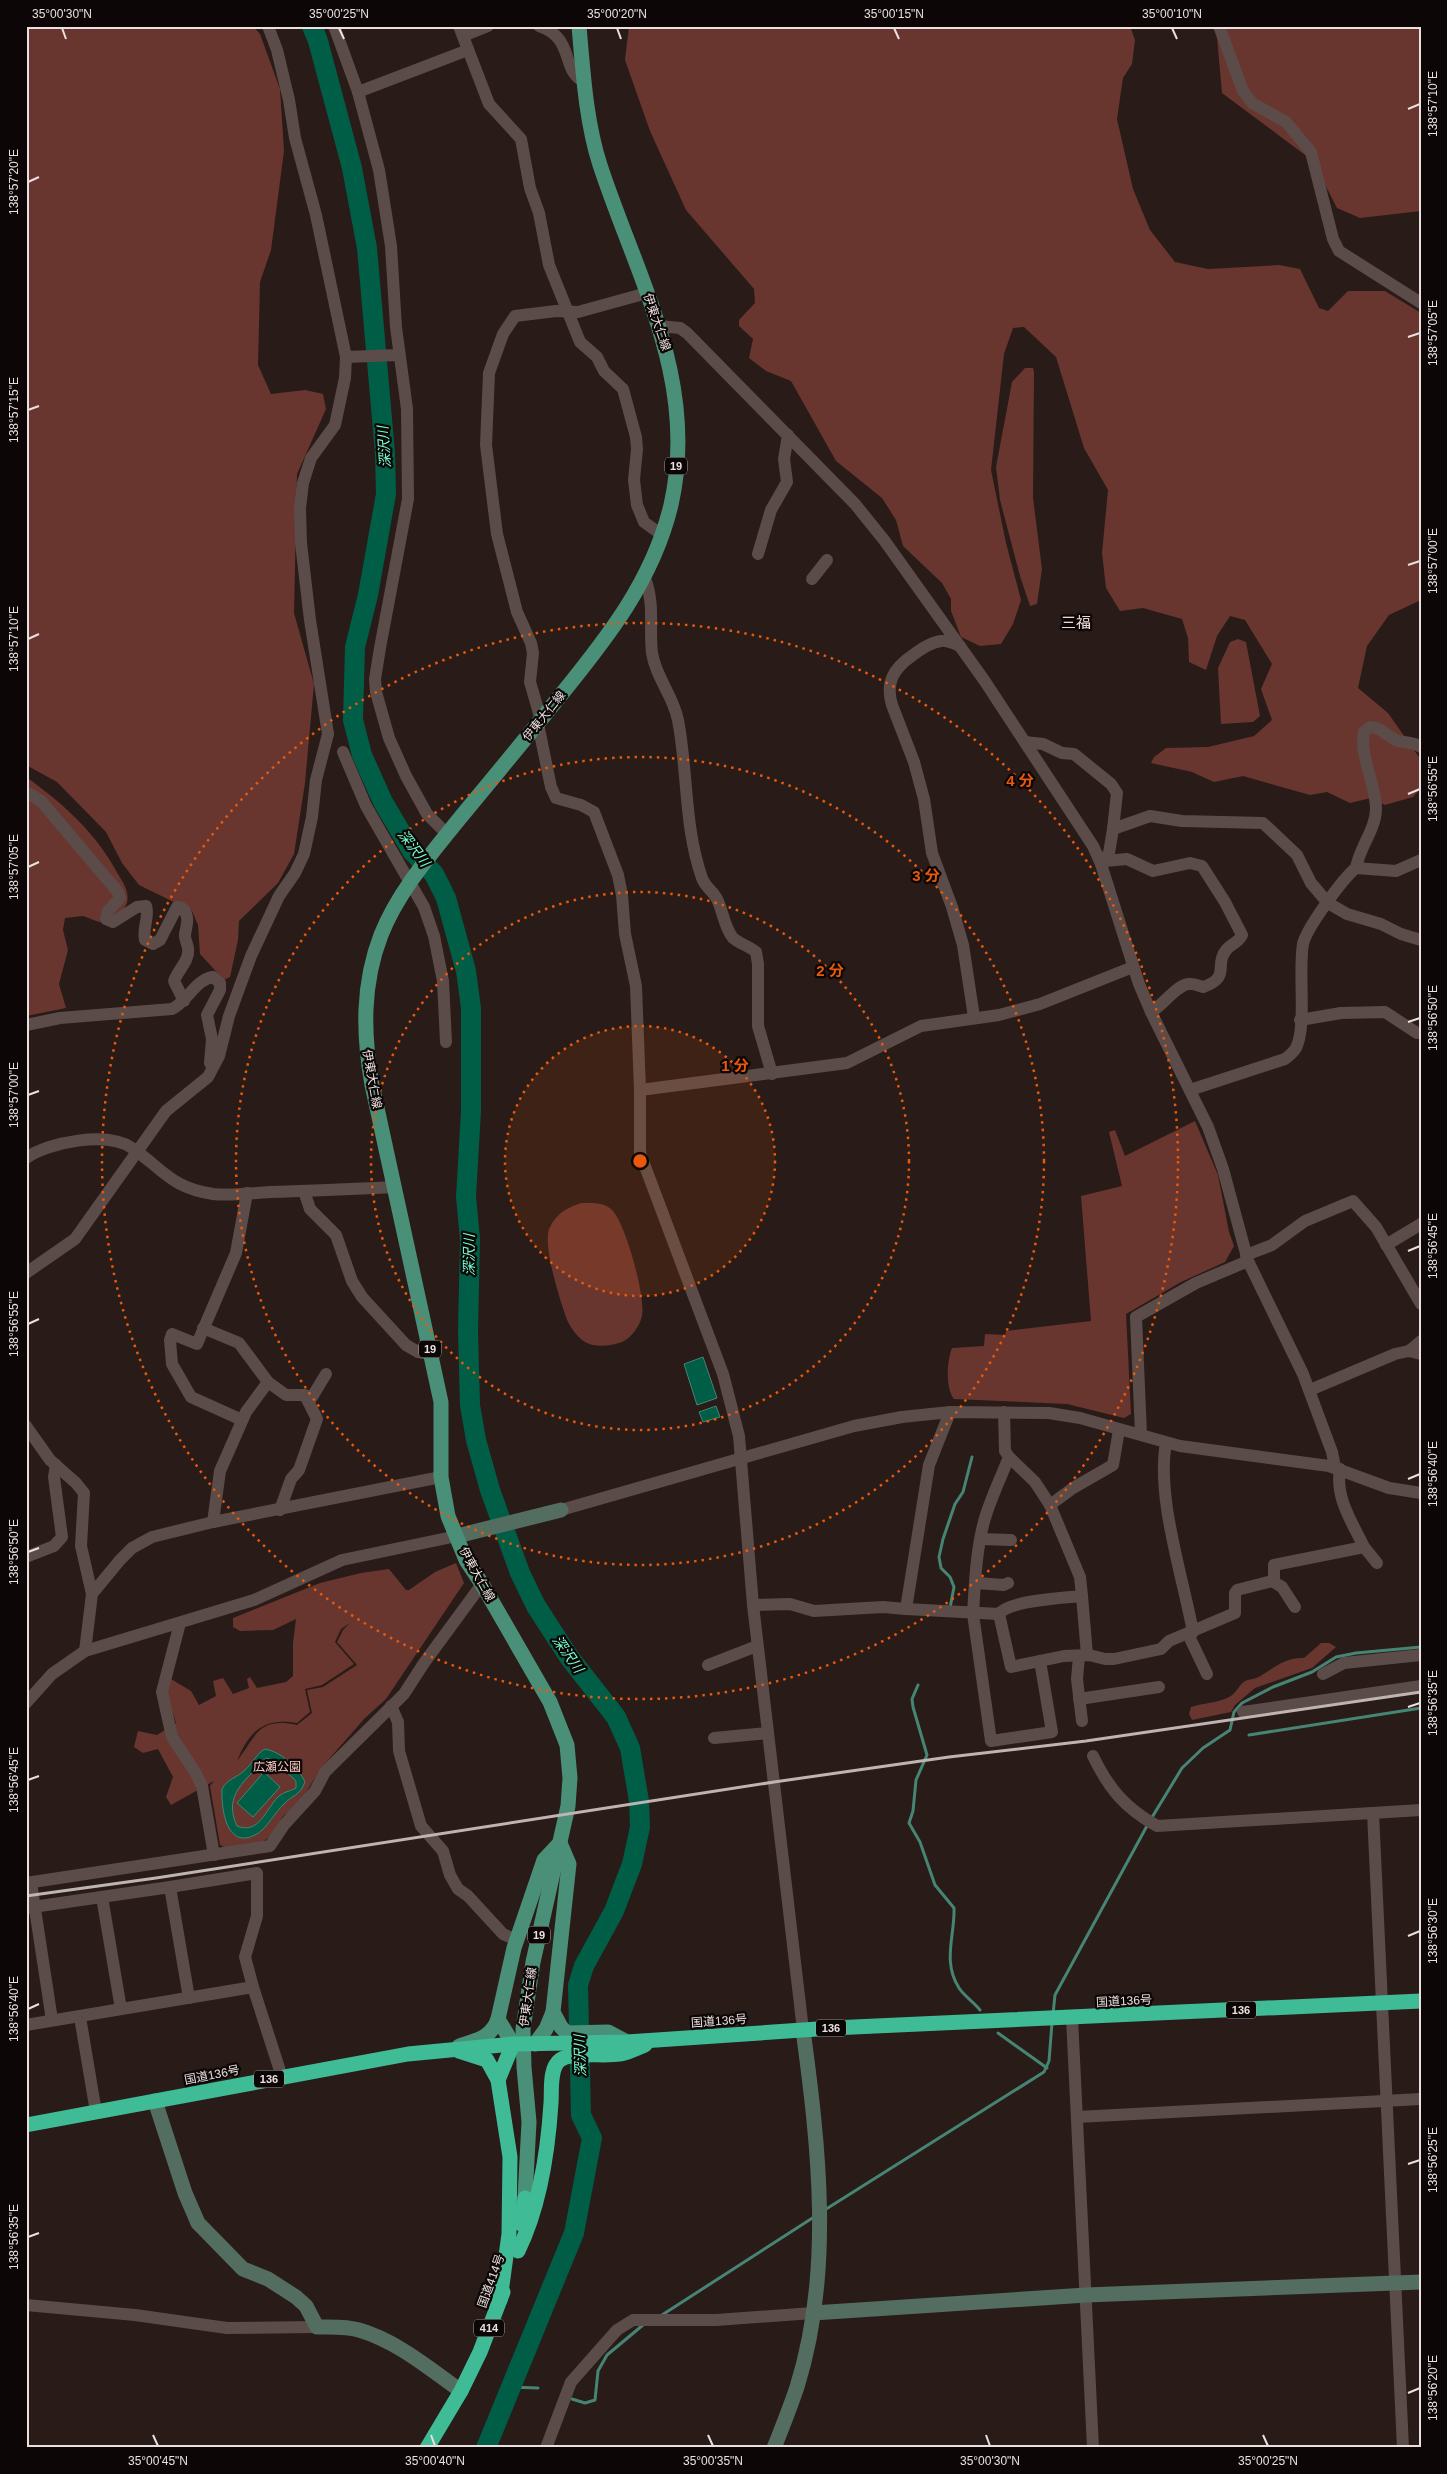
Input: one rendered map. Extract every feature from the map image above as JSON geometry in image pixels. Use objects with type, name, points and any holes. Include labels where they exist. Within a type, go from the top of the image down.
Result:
[{"type":"highway","name":"国道136号","points":[[26,2125],[282,2077],[450,2049],[513,2044],[617,2043],[621,2054],[658,2040],[803,2030],[1421,2001]]},
{"type":"highway","points":[[498,2080],[513,2044]]},
{"type":"highway","name":"414","points":[[518,2250],[528,2230],[537,2199],[550,2119],[554,2068],[569,2044]]},
{"type":"highway","points":[[450,2049],[487,2060],[498,2080]]},
{"type":"highway","name":"414","points":[[498,2080],[510,2157],[509,2234],[500,2300]]},
{"type":"highway","name":"国道414号","points":[[427,2448],[462,2390],[480,2352],[518,2250],[525,2198]]},
{"type":"main road","name":"伊東大仁線","points":[[525,2198],[529,2122],[523,2029],[533,1962],[568,1806],[570,1778],[566,1745],[550,1702],[482,1584],[466,1560],[448,1516],[442,1477],[440,1402],[368,1060],[365,1009],[371,968],[382,933],[412,881],[442,840],[607,636],[645,578],[662,535],[674,491],[678,455],[678,418],[669,357],[600,166],[593,136],[579,26]]},
{"type":"main road","points":[[450,2049],[484,2038],[494,2030],[516,1940],[544,1860],[560,1843],[569,1864],[553,2012],[546,2029],[535,2044]]},
{"type":"main road","points":[[553,2012],[569,2044]]},
{"type":"main road","points":[[498,2019],[513,2044]]},
{"type":"street","points":[[26,1273],[75,1239],[166,1111],[208,1077],[219,1056],[229,1016],[251,956],[279,896],[295,873],[304,854],[312,817],[316,780],[326,744],[327,725],[310,620],[302,552],[300,508],[303,484],[311,458],[335,425],[350,357],[316,215],[298,155],[277,50],[268,26]]},
{"type":"street","points":[[334,26],[358,92],[374,148],[383,193],[391,246],[396,355],[407,409],[408,499],[380,648],[375,679],[376,692],[389,738],[406,776],[442,840]]},
{"type":"street","points":[[539,26],[555,33],[562,41],[574,74],[585,82]]},
{"type":"street","points":[[1219,26],[1243,92],[1252,103],[1286,122],[1312,152],[1333,239],[1339,251],[1421,303]]},
{"type":"street","points":[[471,31],[468,50],[490,104],[521,139],[530,188],[539,212],[545,252],[580,342],[597,357],[604,372],[623,389],[636,443],[634,480],[637,505],[644,522],[662,535]]},
{"type":"street","points":[[358,92],[468,50]]},
{"type":"street","points":[[647,293],[589,310],[523,313],[512,318],[492,364],[488,389],[486,445],[495,521],[517,612],[531,643],[533,653],[530,682],[551,788],[556,798],[581,805],[594,812],[618,875],[622,895],[624,934],[636,986],[641,1161],[668,1226],[724,1374],[731,1398],[742,1457],[752,1605],[818,2163],[818,2255],[813,2313],[797,2387],[774,2448]]},
{"type":"street","points":[[659,326],[680,328],[687,333],[861,511],[960,646],[1103,863],[1133,967],[1150,1012],[1208,1127],[1223,1169],[1247,1258],[1310,1390],[1338,1468],[1338,1489],[1343,1503],[1364,1547],[1377,1563]]},
{"type":"street","points":[[350,357],[396,355]]},
{"type":"street","points":[[758,554],[771,510],[787,482],[784,459],[788,435]]},
{"type":"street","points":[[812,579],[827,560]]},
{"type":"street","points":[[645,578],[652,605],[652,650],[655,668],[662,685],[672,699],[680,729],[686,776],[690,839],[702,879],[717,899],[730,933],[734,939],[756,952],[758,964],[758,1026],[772,1074]]},
{"type":"street","points":[[960,646],[942,641],[919,650],[901,663],[893,673],[889,692],[921,786],[932,853],[952,907],[963,945],[974,1017]]},
{"type":"street","points":[[1190,1090],[1285,1059],[1297,1047],[1303,946],[1308,931],[1347,876],[1356,868],[1376,812],[1374,791],[1364,747],[1364,732],[1370,727],[1378,728],[1393,738],[1415,743],[1421,747]]},
{"type":"street","points":[[1025,742],[1043,744],[1062,753],[1074,754],[1111,784],[1117,793],[1109,853],[1103,863]]},
{"type":"street","points":[[344,752],[366,806],[412,881],[424,907],[434,936],[443,981],[446,1042]]},
{"type":"street","points":[[26,792],[41,801],[118,892],[120,898],[108,911],[106,919],[113,922],[137,908],[146,906],[148,910],[143,934],[145,940],[152,944],[160,940],[177,907],[186,911],[188,920],[185,936],[189,948],[186,960],[174,981],[184,1001]]},
{"type":"street","points":[[1113,830],[1150,816],[1182,821],[1263,823],[1288,844],[1297,855],[1311,883],[1328,903],[1346,914],[1381,924],[1401,934],[1421,940]]},
{"type":"street","points":[[1103,863],[1127,859],[1153,870],[1190,863],[1202,866],[1225,902],[1242,936],[1224,954],[1220,976],[1217,981],[1203,987],[1191,984],[1181,985],[1164,1004],[1150,1012]]},
{"type":"street","points":[[1356,868],[1395,871],[1421,860]]},
{"type":"street","points":[[640,1090],[847,1063],[921,1026],[998,1015],[1040,1004],[1133,967]]},
{"type":"street","points":[[26,1025],[60,1018],[172,1009],[184,1001],[208,977],[217,978],[220,983],[220,990],[207,1015],[212,1039],[208,1077]]},
{"type":"street","points":[[1300,1020],[1341,1013],[1385,1012],[1417,1033]]},
{"type":"street","points":[[26,1158],[46,1147],[71,1142],[105,1140],[122,1143],[136,1151],[178,1184],[215,1194],[395,1187]]},
{"type":"street","points":[[304,1191],[310,1209],[336,1235],[352,1281],[362,1297],[406,1345],[418,1352],[431,1354]]},
{"type":"street","points":[[242,1420],[191,1397],[172,1364],[170,1340],[172,1334],[196,1344],[236,1253],[248,1193]]},
{"type":"street","points":[[1141,1434],[1136,1317],[1196,1283],[1272,1245],[1305,1221],[1353,1201],[1370,1218],[1421,1304]]},
{"type":"street","points":[[1386,1245],[1421,1224]]},
{"type":"street","points":[[203,1328],[239,1343],[268,1382],[286,1395],[305,1395],[317,1419],[299,1470],[291,1479],[280,1510]]},
{"type":"street","points":[[1310,1390],[1395,1354],[1415,1353],[1421,1341]]},
{"type":"street","points":[[309,1402],[326,1374]]},
{"type":"street","points":[[213,1522],[220,1471],[242,1420],[268,1382]]},
{"type":"street","points":[[906,1609],[928,1465],[950,1412]]},
{"type":"street","points":[[26,1703],[52,1674],[85,1651],[254,1600],[342,1560],[527,1519],[854,1426],[902,1417],[950,1412],[1049,1413],[1080,1418],[1119,1430],[1141,1434],[1166,1443],[1338,1468],[1389,1488],[1421,1492]]},
{"type":"street","points":[[1004,1412],[1004,1447],[1009,1457],[1035,1482],[1050,1505],[1080,1576],[1083,1655],[1077,1665],[1082,1721]]},
{"type":"street","points":[[26,1426],[56,1465],[84,1493],[82,1546],[92,1594],[85,1651]]},
{"type":"street","points":[[1050,1505],[1073,1488],[1113,1465],[1119,1430]]},
{"type":"street","points":[[1166,1443],[1163,1463],[1166,1498],[1190,1633],[1207,1674]]},
{"type":"street","points":[[1009,1457],[985,1518],[976,1582],[974,1614],[991,1741],[1052,1732],[1040,1662]]},
{"type":"street","points":[[26,1557],[57,1544],[62,1537],[54,1478],[56,1465]]},
{"type":"street","points":[[92,1594],[108,1572],[144,1541],[213,1522],[442,1477]]},
{"type":"street","points":[[981,1539],[1011,1540]]},
{"type":"street","points":[[1272,1581],[1274,1565],[1364,1547]]},
{"type":"street","points":[[999,1614],[1011,1668],[1064,1656],[1083,1655],[1105,1659],[1125,1657],[1161,1649],[1169,1641],[1235,1613],[1235,1594],[1237,1590],[1272,1581],[1282,1587],[1295,1608]]},
{"type":"street","points":[[976,1582],[1004,1585],[1008,1583]]},
{"type":"street","points":[[52,2020],[30,1907],[28,1883],[270,1846],[284,1825],[315,1791],[325,1772],[404,1694],[482,1584]]},
{"type":"street","points":[[752,1605],[790,1604],[814,1611],[883,1607],[974,1614],[999,1614],[1006,1609],[1023,1604],[1082,1596]]},
{"type":"street","points":[[180,1623],[162,1692],[172,1737],[202,1786],[214,1855]]},
{"type":"street","points":[[708,1665],[757,1646]]},
{"type":"street","points":[[1323,1674],[1344,1663],[1421,1654]]},
{"type":"street","points":[[1244,1712],[1421,1686]]},
{"type":"street","points":[[1079,1699],[1160,1687]]},
{"type":"street","points":[[391,1706],[398,1722],[399,1751],[421,1826],[443,1851],[458,1889],[468,1896],[503,1934],[516,1940]]},
{"type":"street","points":[[714,1738],[768,1732]]},
{"type":"street","points":[[1093,1756],[1102,1776],[1114,1793],[1139,1816],[1156,1825],[1171,1826],[1421,1810]]},
{"type":"street","points":[[1373,1813],[1404,2448]]},
{"type":"street","points":[[30,1907],[257,1873],[257,1916],[245,1957],[282,2077]]},
{"type":"street","points":[[170,1887],[190,1998]]},
{"type":"street","points":[[102,1897],[122,2009]]},
{"type":"street","points":[[26,2025],[253,1987]]},
{"type":"street","points":[[80,2017],[96,2112]]},
{"type":"street","points":[[1059,2019],[1077,2117],[1093,2448]]},
{"type":"street","points":[[1077,2117],[1421,2099]]},
{"type":"street","points":[[155,2101],[185,2193],[198,2223],[243,2269],[268,2279],[296,2297],[306,2306],[317,2327]]},
{"type":"street","points":[[546,2448],[561,2406],[576,2374],[617,2330],[626,2323],[642,2320],[662,2321],[813,2313],[1086,2295],[1421,2282]]},
{"type":"street","points":[[26,2305],[135,2314],[226,2328],[345,2327],[372,2335],[400,2349],[462,2390]]},
{"type":"green space","points":[[26,26],[253,26],[260,34],[280,89],[284,151],[271,250],[260,282],[258,365],[271,394],[305,390],[323,394],[326,409],[297,474],[294,613],[314,684],[305,783],[294,854],[278,883],[239,921],[238,940],[230,977],[224,980],[200,954],[198,925],[192,911],[139,885],[122,863],[106,832],[57,782],[26,765]]},
{"type":"green space","points":[[629,26],[1130,26],[1135,40],[1132,64],[1123,78],[1117,119],[1133,189],[1150,230],[1175,262],[1208,269],[1279,265],[1300,269],[1319,308],[1328,311],[1348,291],[1385,291],[1421,313],[1421,600],[1389,615],[1367,646],[1358,688],[1388,713],[1421,760],[1421,788],[1413,797],[1385,805],[1371,798],[1350,803],[1327,792],[1310,795],[1243,776],[1214,782],[1192,772],[1151,763],[1154,757],[1166,748],[1208,747],[1254,736],[1272,720],[1261,689],[1272,664],[1245,620],[1230,616],[1217,636],[1206,670],[1189,662],[1188,638],[1182,619],[1143,608],[1120,611],[1106,588],[1102,553],[1108,490],[1084,448],[1056,357],[1024,327],[1013,328],[1004,354],[991,470],[1006,543],[1021,600],[1013,624],[1001,644],[980,646],[961,637],[951,611],[951,599],[942,583],[903,546],[896,520],[882,498],[836,461],[791,381],[766,371],[749,358],[753,339],[739,326],[739,320],[755,303],[754,289],[686,210],[650,131],[625,60]]},
{"type":"green space","points":[[1216,26],[1421,26],[1421,211],[1360,218],[1337,208],[1313,161],[1222,93]]},
{"type":"green space","points":[[1025,368],[1033,368],[1034,372],[1033,498],[1042,569],[1037,604],[1030,606],[1000,500],[996,467],[1012,382]]},
{"type":"green space","points":[[1238,639],[1246,642],[1260,716],[1253,722],[1221,724],[1218,668],[1230,642]]},
{"type":"green space","points":[[26,777],[78,820],[100,845],[122,881],[128,899],[125,907],[119,913],[99,922],[83,916],[65,918],[63,930],[68,950],[59,984],[66,1008],[26,1016]]},
{"type":"green space","points":[[1195,1121],[1218,1175],[1229,1232],[1234,1246],[1225,1262],[1181,1282],[1126,1314],[1131,1414],[1124,1418],[1067,1404],[954,1399],[948,1381],[949,1360],[952,1348],[984,1346],[985,1334],[1005,1335],[1006,1331],[1091,1321],[1081,1196],[1122,1186],[1109,1132],[1115,1130],[1125,1156]]},
{"type":"green space","points":[[582,1203],[604,1205],[617,1216],[628,1243],[638,1277],[642,1307],[641,1320],[629,1338],[613,1345],[589,1344],[577,1335],[568,1322],[553,1273],[548,1246],[550,1227],[563,1211]]},
{"type":"green space","name":"広瀬公園","points":[[456,1563],[464,1583],[386,1699],[365,1718],[322,1767],[297,1806],[283,1816],[270,1837],[262,1842],[226,1848],[220,1845],[210,1786],[214,1781],[171,1805],[166,1797],[173,1777],[158,1749],[143,1753],[134,1747],[138,1731],[157,1735],[176,1723],[166,1692],[171,1679],[191,1691],[199,1705],[216,1696],[213,1681],[223,1678],[233,1694],[249,1688],[247,1679],[250,1677],[257,1688],[286,1682],[293,1676],[293,1643],[296,1619],[273,1630],[240,1631],[233,1627],[233,1618],[320,1583],[361,1573],[389,1569],[406,1590],[409,1590],[435,1572]],"holes":[[[350,1623],[343,1630],[337,1642],[357,1665],[323,1687],[307,1690],[312,1713],[297,1725],[284,1723],[266,1726],[254,1736],[237,1761],[247,1742],[259,1728],[275,1722],[297,1723],[310,1712],[305,1689],[322,1685],[354,1664],[335,1642],[341,1629]]]},
{"type":"green space","points":[[1321,1643],[1329,1643],[1336,1647],[1312,1668],[1255,1688],[1235,1705],[1231,1712],[1192,1720],[1189,1714],[1191,1707],[1220,1701],[1229,1697],[1245,1681],[1256,1678],[1277,1665],[1292,1659],[1304,1658]]},
{"type":"shaded area","points":[[703,1357],[717,1398],[697,1405],[684,1364]]},
{"type":"shaded area","points":[[716,1406],[720,1417],[703,1422],[699,1412]]},
{"type":"shaded area","points":[[265,1749],[283,1757],[298,1771],[305,1782],[296,1795],[280,1808],[259,1832],[245,1838],[237,1837],[227,1824],[224,1815],[222,1789],[227,1783],[242,1773]],"holes":[[[266,1758],[274,1760],[296,1781],[296,1788],[278,1797],[256,1824],[245,1828],[237,1826],[233,1815],[233,1805],[239,1788]]]},
{"type":"shaded area","points":[[264,1772],[280,1787],[253,1817],[237,1803]]},
{"type":"waterway","name":"深沢川","points":[[312,26],[318,41],[352,168],[367,248],[385,453],[386,494],[368,595],[355,647],[353,720],[362,755],[383,802],[412,851],[434,874],[446,898],[466,971],[471,1008],[471,1111],[466,1197],[470,1239],[468,1332],[470,1405],[476,1440],[490,1490],[520,1573],[536,1606],[569,1657],[616,1717],[630,1748],[639,1801],[640,1827],[632,1864],[614,1911],[584,1966],[578,1985],[581,2115],[592,2138],[574,2233],[486,2448]]},
{"type":"waterway","points":[[950,1608],[954,1587],[950,1577],[941,1568],[939,1557],[955,1504],[963,1492],[972,1457]]},
{"type":"waterway","points":[[1151,1819],[1182,1768],[1203,1748],[1230,1730],[1234,1712],[1242,1703],[1273,1687],[1312,1672],[1336,1657],[1356,1653],[1421,1647]]},
{"type":"waterway","points":[[918,1685],[912,1699],[913,1707],[927,1755],[916,1780],[913,1811],[909,1823],[920,1842],[935,1885],[954,1908],[950,1948],[951,1968],[954,1978],[961,1991],[980,2010]]},
{"type":"waterway","points":[[1249,1735],[1421,1708]]},
{"type":"waterway","points":[[1053,2014],[1055,1995],[1148,1824]]},
{"type":"waterway","points":[[823,2211],[1044,2072],[1049,2061],[1052,2023]]},
{"type":"waterway","points":[[998,2033],[1047,2068]]},
{"type":"waterway","points":[[662,2315],[814,2217]]},
{"type":"waterway","points":[[572,2399],[585,2403],[595,2400],[598,2371],[607,2355],[643,2325]]},
{"type":"waterway","points":[[509,2387],[538,2388]]},
{"type":"railway","points":[[26,1896],[156,1878],[774,1782],[949,1757],[1086,1741],[1421,1692]]},
{"type":"district","name":"三福","points":[[1076,622]]}]
